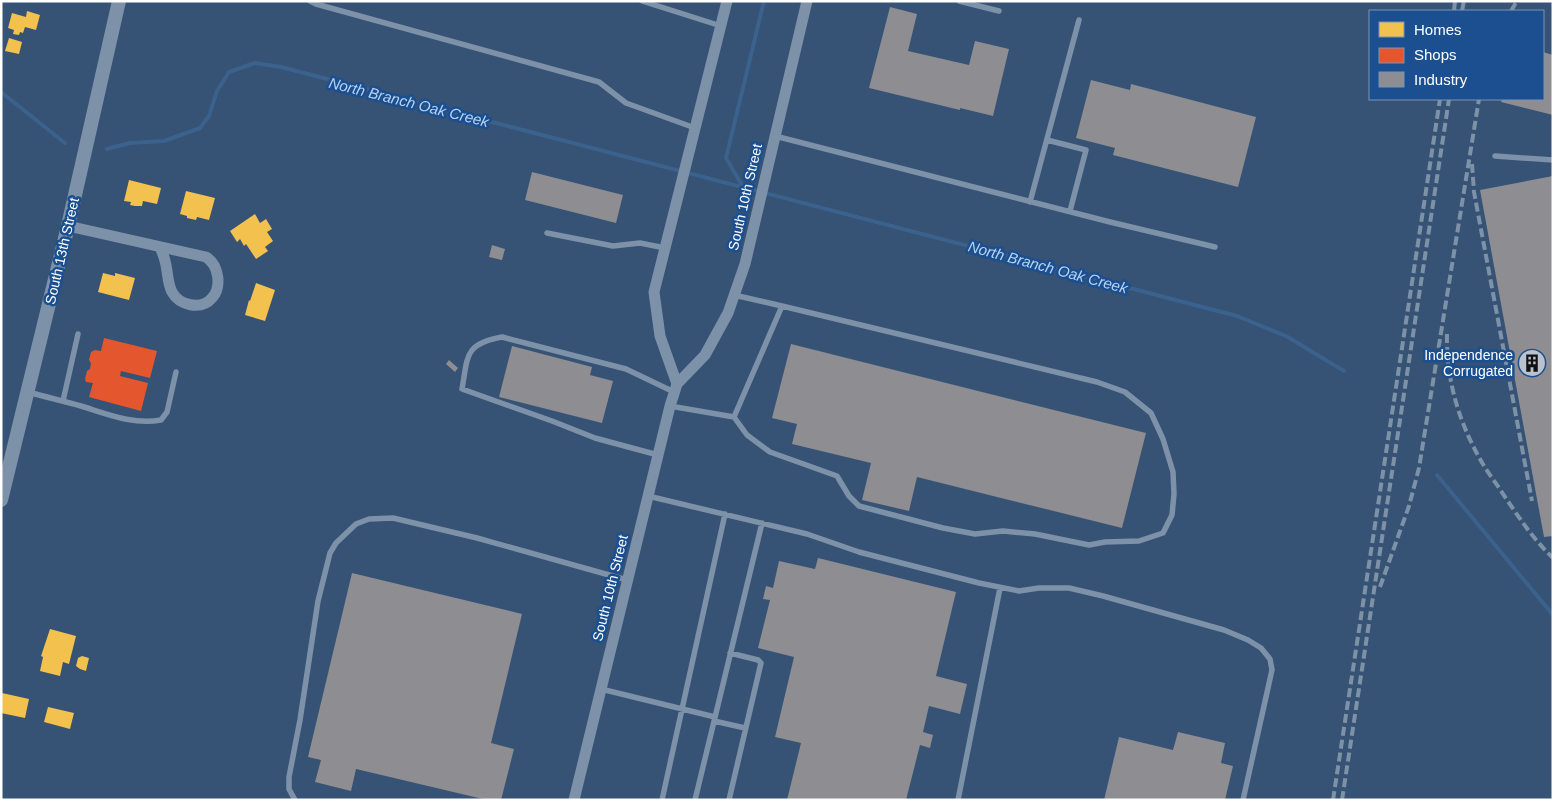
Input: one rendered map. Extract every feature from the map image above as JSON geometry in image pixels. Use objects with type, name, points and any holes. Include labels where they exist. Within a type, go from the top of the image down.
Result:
[{"type":"street","name":"South 13th Street","points":[[1,500],[68,226],[119,1]]},
{"type":"street","points":[[675,388],[660,336],[654,292],[727,1]]},
{"type":"street","name":"South 10th Street","points":[[574,800],[675,388],[705,356],[728,313],[745,264],[807,1]]},
{"type":"street","points":[[68,226],[206,257],[211,260],[216,268],[218,277],[217,287],[212,299],[198,305],[178,300],[172,293],[169,285],[166,262],[160,247]]},
{"type":"lane","points":[[310,1],[599,82],[626,104],[695,128]]},
{"type":"lane","points":[[642,1],[721,26]]},
{"type":"lane","points":[[959,1],[999,11]]},
{"type":"lane","points":[[1030,202],[1079,20]]},
{"type":"lane","points":[[775,136],[1030,202],[1215,247]]},
{"type":"lane","points":[[1047,140],[1086,150],[1070,212]]},
{"type":"lane","points":[[1495,156],[1553,160]]},
{"type":"lane","points":[[547,234],[613,246],[640,243],[666,248]]},
{"type":"lane","points":[[670,406],[734,418],[746,435],[770,452],[837,476],[859,506],[943,528],[975,534],[1003,531],[1035,534],[1089,545],[1105,542],[1139,541],[1163,532],[1172,515],[1174,494],[1173,472],[1163,439],[1151,413],[1125,392],[1097,382],[734,295]]},
{"type":"lane","points":[[734,418],[782,306]]},
{"type":"lane","points":[[63,401],[78,334]]},
{"type":"lane","points":[[658,456],[595,438],[462,389],[467,361],[473,347],[487,340],[502,337],[626,369],[675,388]]},
{"type":"lane","points":[[28,392],[118,417],[142,422],[161,420],[167,412],[176,372]]},
{"type":"lane","points":[[648,496],[806,534],[860,552],[1000,588],[1019,591],[1039,588],[1068,588],[1103,596],[1224,630],[1248,640],[1261,648],[1270,659],[1272,670],[1243,800]]},
{"type":"lane","points":[[662,800],[725,514]]},
{"type":"lane","points":[[295,800],[289,789],[289,777],[320,593],[330,553],[336,543],[356,524],[369,519],[393,518],[477,538],[627,580]]},
{"type":"lane","points":[[695,800],[762,523]]},
{"type":"lane","points":[[958,800],[1000,588]]},
{"type":"lane","points":[[729,800],[761,663],[758,660],[730,653]]},
{"type":"lane","points":[[601,689],[682,709],[745,728]]},
{"type":"building: Homes","points":[[27,11],[40,15],[36,30],[25,27],[23,33],[20,32],[19,35],[13,34],[14,30],[8,28],[12,13],[26,17]]},
{"type":"building: Homes","points":[[9,38],[22,42],[19,54],[5,51]]},
{"type":"building: Homes","points":[[129,180],[161,188],[157,204],[143,201],[142,206],[135,206],[130,205],[131,202],[124,201]]},
{"type":"building: Homes","points":[[186,191],[215,198],[209,220],[197,217],[196,220],[180,214]]},
{"type":"building: Homes","points":[[255,214],[260,223],[266,219],[272,229],[267,232],[273,241],[265,247],[268,251],[256,259],[246,244],[244,246],[240,239],[237,242],[230,231]]},
{"type":"building: Homes","points":[[103,273],[115,276],[115,273],[135,278],[129,300],[98,292]]},
{"type":"building: Homes","points":[[256,283],[275,290],[265,321],[245,315]]},
{"type":"building: Homes","points":[[50,629],[76,636],[69,664],[63,662],[60,676],[40,671],[43,657],[41,656]]},
{"type":"building: Homes","points":[[82,656],[89,658],[86,671],[76,666],[78,658]]},
{"type":"building: Homes","points":[[2,693],[29,699],[25,718],[1,713]]},
{"type":"building: Homes","points":[[48,707],[74,713],[70,729],[44,722]]},
{"type":"building: Shops","points":[[104,338],[157,351],[150,378],[121,371],[120,376],[148,383],[141,411],[89,397],[93,383],[86,382],[85,379],[87,371],[90,369],[91,363],[89,360],[91,352],[95,350],[101,351]]},
{"type":"building: Industry","points":[[890,7],[917,14],[908,51],[969,65],[975,41],[1009,49],[993,116],[869,88]]},
{"type":"building: Industry","points":[[1544,52],[1553,55],[1553,115],[1501,102],[1502,100],[1544,100]]},
{"type":"building: Industry","points":[[1091,80],[1130,90],[1131,84],[1256,117],[1238,187],[1113,155],[1115,148],[1076,138]]},
{"type":"building: Industry","points":[[532,172],[623,195],[616,223],[525,200]]},
{"type":"building: Industry","name":"Independence Corrugated","points":[[1553,176],[1553,536],[1544,537],[1480,190]]},
{"type":"building: Industry","points":[[492,245],[505,249],[502,260],[489,257]]},
{"type":"building: Industry","points":[[791,344],[1146,433],[1122,528],[917,477],[909,511],[862,500],[871,463],[792,444],[797,424],[772,418]]},
{"type":"building: Industry","points":[[512,346],[592,367],[590,375],[613,381],[602,423],[499,397]]},
{"type":"building: Industry","points":[[449,360],[458,368],[455,372],[446,364]]},
{"type":"building: Industry","points":[[818,558],[956,592],[936,676],[967,684],[960,714],[929,706],[923,732],[933,735],[930,748],[920,745],[906,800],[787,800],[801,743],[775,737],[794,657],[758,648],[770,600],[763,599],[766,586],[773,588],[779,561],[815,569]]},
{"type":"building: Industry","points":[[352,573],[522,614],[491,743],[514,749],[501,800],[487,800],[356,769],[351,791],[315,782],[321,760],[308,757]]},
{"type":"building: Industry","points":[[1178,732],[1225,743],[1221,763],[1233,766],[1225,800],[1104,800],[1119,737],[1173,750]]},
{"type":"waterway","name":"North Branch Oak Creek","points":[[743,187],[726,158],[764,1]]},
{"type":"waterway","name":"North Branch Oak Creek","points":[[107,149],[130,143],[164,141],[200,128],[209,116],[217,91],[229,72],[255,63],[281,67],[1237,316],[1286,336],[1344,371]]},
{"type":"waterway","name":"North Branch Oak Creek","points":[[1,92],[65,143]]},
{"type":"waterway","name":"North Branch Oak Creek","points":[[1437,475],[1553,615]]},
{"type":"railway","points":[[1454,10],[1455,1]]},
{"type":"railway","points":[[1462,10],[1464,1]]},
{"type":"railway","points":[[1512,10],[1517,1]]},
{"type":"railway","points":[[1333,800],[1440,100]]},
{"type":"railway","points":[[1342,800],[1449,100]]},
{"type":"railway","points":[[1380,587],[1409,506],[1419,468],[1479,100]]},
{"type":"railway","points":[[1472,164],[1474,192],[1532,501]]},
{"type":"railway","points":[[1447,334],[1451,383],[1465,429],[1472,444],[1486,469],[1522,521],[1553,558]]},
{"type":"place","name":"Independence Corrugated","points":[[1532,363]]}]
